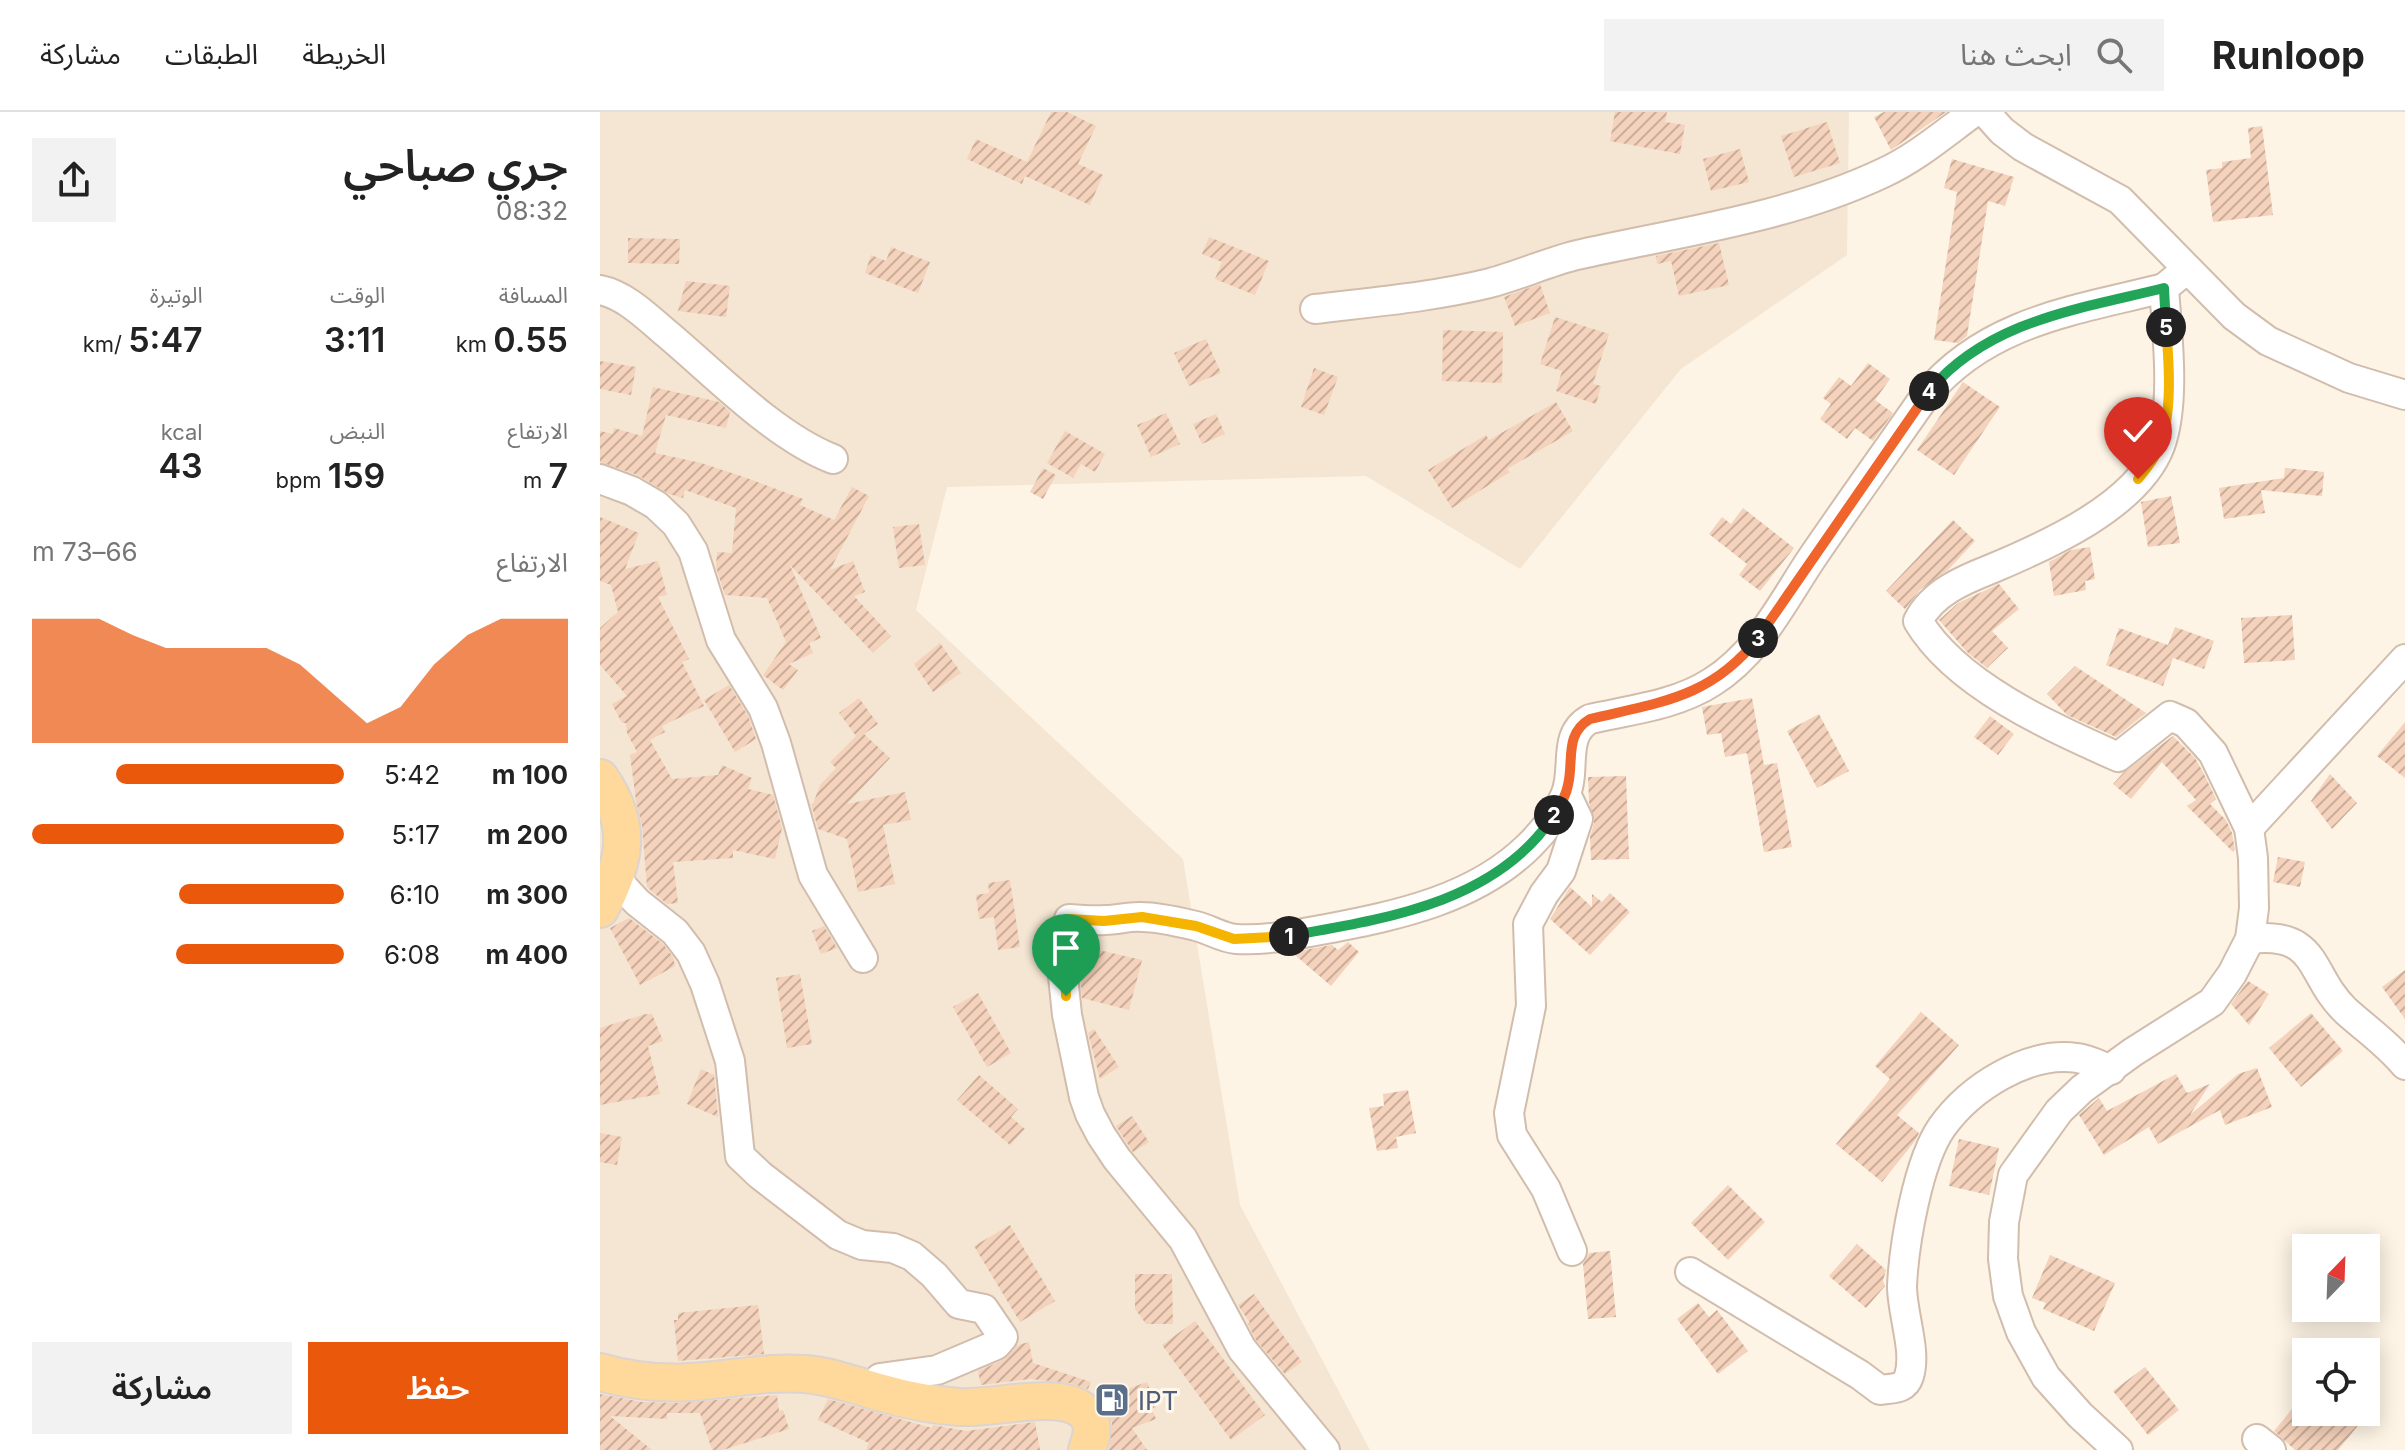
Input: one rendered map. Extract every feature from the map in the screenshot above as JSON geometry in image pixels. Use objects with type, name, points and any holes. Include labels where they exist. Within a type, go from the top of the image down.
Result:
[{"type":"main road","points":[[600,778],[622,825],[623,849],[608,894]]},
{"type":"main road","points":[[600,1372],[634,1379],[687,1383],[809,1374],[832,1377],[884,1394],[968,1407],[1062,1402],[1077,1406],[1089,1416],[1093,1427],[1087,1450]]},
{"type":"street","points":[[1315,309],[1404,299],[1487,284],[1572,256],[1822,198],[1885,172],[1912,157],[1974,112]]},
{"type":"street","points":[[1985,112],[2002,131],[2023,147],[2120,200],[2234,316],[2282,349],[2357,381],[2405,395]]},
{"type":"street","points":[[1323,1449],[1242,1349],[1183,1239],[1117,1159],[1090,1114],[1067,1015],[1063,976],[1069,919],[1104,921],[1142,917],[1196,926],[1234,939],[1287,936],[1382,917],[1449,898],[1486,880],[1547,827],[1566,794],[1571,745],[1574,733],[1582,724],[1590,719],[1667,701],[1699,689],[1744,656],[1777,613],[1926,395],[1956,364],[2000,336],[2051,315],[2164,288],[2187,269]]},
{"type":"street","points":[[2118,1450],[2080,1415],[2046,1377],[2021,1332],[2008,1296],[2003,1259],[2004,1222],[2013,1175],[2059,1111],[2082,1089],[2212,1002],[2232,974],[2250,939],[2254,908],[2249,828],[2213,753],[2186,723],[2170,716],[2118,757],[2021,709],[1974,680],[1953,662],[1918,621],[1934,598],[2029,553],[2095,516],[2118,499],[2151,462],[2160,446],[2166,422],[2169,358],[2164,288]]},
{"type":"street","points":[[600,290],[610,292],[640,311],[770,421],[833,459]]},
{"type":"street","points":[[600,479],[632,491],[656,505],[676,524],[693,551],[721,640],[757,697],[772,731],[813,875],[863,958]]},
{"type":"street","points":[[2249,828],[2405,659]]},
{"type":"street","points":[[1566,794],[1578,819],[1561,871],[1528,924],[1531,1006],[1509,1113],[1512,1135],[1546,1189],[1572,1251]]},
{"type":"street","points":[[608,894],[637,902],[675,932],[691,953],[705,984],[730,1061],[740,1156],[838,1235],[862,1245],[893,1248],[912,1256],[934,1275],[959,1304],[984,1309],[1003,1337],[996,1345],[937,1370],[880,1378],[876,1384],[884,1394]]},
{"type":"street","points":[[2250,939],[2272,937],[2300,947],[2314,961],[2333,996],[2344,1009],[2405,1065]]},
{"type":"street","points":[[1690,1272],[1880,1390],[1902,1387],[1907,1383],[1912,1359],[1903,1309],[1905,1249],[1920,1184],[1942,1127],[1982,1087],[2013,1067],[2041,1060],[2077,1058],[2111,1070]]},
{"type":"shaded area","points":[[600,112],[1849,112],[1847,255],[1681,369],[1520,569],[1366,476],[947,487],[916,610],[1183,859],[1240,1205],[1370,1450],[600,1450]]},
{"type":"building","points":[[1051,112],[1067,112],[1096,126],[1078,164],[1103,175],[1090,205],[1025,176],[1022,184],[967,159],[976,139],[1027,162]]},
{"type":"building","points":[[1615,112],[1667,112],[1665,122],[1685,125],[1680,154],[1610,141]]},
{"type":"building","points":[[1884,112],[1946,112],[1891,150],[1874,117]]},
{"type":"building","points":[[1827,122],[1840,163],[1794,177],[1781,136]]},
{"type":"building","points":[[2262,126],[2273,215],[2213,222],[2206,170],[2222,168],[2222,162],[2251,158],[2248,128]]},
{"type":"building","points":[[1740,149],[1749,182],[1711,191],[1703,159]]},
{"type":"building","points":[[1952,159],[2014,177],[2005,206],[1988,201],[1967,336],[1958,343],[1934,340],[1957,192],[1944,188]]},
{"type":"building","points":[[1209,237],[1269,261],[1255,295],[1215,279],[1222,262],[1202,254]]},
{"type":"building","points":[[628,238],[680,239],[679,264],[628,263]]},
{"type":"building","points":[[1719,243],[1729,285],[1679,296],[1671,261],[1657,264],[1656,256]]},
{"type":"building","points":[[891,247],[930,262],[918,293],[865,273],[871,255],[886,261]]},
{"type":"building","points":[[686,281],[730,286],[726,317],[678,311]]},
{"type":"building","points":[[1540,284],[1550,313],[1515,326],[1504,297]]},
{"type":"building","points":[[1555,317],[1609,334],[1593,384],[1601,386],[1596,404],[1556,391],[1562,371],[1540,364]]},
{"type":"building","points":[[1443,330],[1503,332],[1502,383],[1442,381]]},
{"type":"building","points":[[1206,339],[1221,373],[1189,386],[1174,353]]},
{"type":"building","points":[[600,361],[636,367],[631,395],[600,389]]},
{"type":"building","points":[[1868,363],[1890,379],[1875,400],[1893,413],[1873,441],[1855,428],[1847,439],[1820,419],[1831,404],[1823,398],[1839,377],[1851,386]]},
{"type":"building","points":[[1314,368],[1338,377],[1324,415],[1301,407]]},
{"type":"building","points":[[1963,382],[2000,407],[1954,475],[1917,450]]},
{"type":"building","points":[[653,387],[719,402],[730,412],[726,428],[666,415],[655,453],[701,463],[803,499],[800,505],[834,520],[852,487],[869,496],[830,570],[853,561],[865,592],[854,596],[891,636],[873,653],[790,565],[821,638],[809,643],[813,653],[789,664],[798,670],[783,690],[763,675],[786,642],[767,598],[725,595],[716,567],[717,552],[732,553],[736,508],[685,490],[683,498],[669,494],[638,475],[600,462],[600,431],[613,434],[614,428],[642,436]]},
{"type":"building","points":[[1556,402],[1573,431],[1507,469],[1510,472],[1452,508],[1428,470],[1486,435],[1489,440]]},
{"type":"building","points":[[1166,413],[1180,444],[1151,457],[1137,425]]},
{"type":"building","points":[[1216,414],[1225,434],[1202,444],[1193,424]]},
{"type":"building","points":[[1065,431],[1105,454],[1095,472],[1081,464],[1073,478],[1047,463]]},
{"type":"building","points":[[1043,468],[1056,475],[1043,499],[1030,492]]},
{"type":"building","points":[[2285,468],[2324,472],[2322,496],[2261,490],[2265,513],[2224,519],[2219,488],[2284,478]]},
{"type":"building","points":[[2171,496],[2180,543],[2148,547],[2141,502]]},
{"type":"building","points":[[1743,508],[1794,548],[1760,591],[1739,575],[1747,564],[1709,534],[1722,517],[1731,524]]},
{"type":"building","points":[[600,517],[639,533],[625,569],[658,561],[667,595],[658,597],[689,659],[682,662],[704,706],[662,726],[665,732],[650,740],[672,779],[718,775],[722,765],[752,778],[748,789],[773,795],[782,828],[775,859],[733,850],[733,858],[673,862],[678,903],[667,904],[647,887],[642,826],[630,755],[637,752],[627,733],[626,723],[622,723],[612,704],[627,696],[600,665],[600,628],[618,612],[611,585],[600,581]]},
{"type":"building","points":[[1953,520],[1975,541],[1948,570],[1920,590],[1905,609],[1886,591]]},
{"type":"building","points":[[919,524],[925,565],[899,568],[893,527]]},
{"type":"building","points":[[2090,547],[2095,579],[2085,581],[2086,590],[2054,596],[2049,562],[2071,550]]},
{"type":"building","points":[[1999,584],[2019,609],[1992,631],[2008,648],[1987,668],[1967,652],[1939,620],[1958,603]]},
{"type":"building","points":[[2292,615],[2295,660],[2244,663],[2241,618]]},
{"type":"building","points":[[2175,627],[2214,641],[2204,669],[2173,658],[2163,686],[2106,665],[2119,628],[2168,645]]},
{"type":"building","points":[[940,643],[961,673],[933,692],[914,664]]},
{"type":"building","points":[[2075,666],[2146,713],[2116,737],[2067,715],[2047,694]]},
{"type":"building","points":[[729,685],[748,716],[756,739],[735,752],[704,700]]},
{"type":"building","points":[[859,698],[878,724],[864,734],[890,758],[847,804],[905,792],[911,820],[883,825],[895,884],[858,892],[847,839],[818,829],[811,803],[820,785],[836,768],[830,762],[856,736],[839,713]]},
{"type":"building","points":[[1752,698],[1764,765],[1777,763],[1792,847],[1764,852],[1747,753],[1725,757],[1721,733],[1707,735],[1702,707]]},
{"type":"building","points":[[1819,714],[1849,771],[1817,788],[1787,731]]},
{"type":"building","points":[[1990,716],[2014,734],[1998,755],[1974,737]]},
{"type":"building","points":[[2405,722],[2405,778],[2377,756]]},
{"type":"building","points":[[2173,736],[2195,758],[2203,772],[2216,799],[2210,804],[2226,820],[2232,833],[2233,852],[2187,806],[2196,800],[2162,762],[2131,799],[2113,784]]},
{"type":"building","points":[[2330,774],[2357,803],[2332,829],[2311,801]]},
{"type":"building","points":[[1626,776],[1629,859],[1591,860],[1590,837],[1594,823],[1588,777]]},
{"type":"building","points":[[2278,857],[2305,862],[2300,887],[2273,882]]},
{"type":"building","points":[[1010,880],[1020,947],[998,950],[994,917],[979,919],[976,895],[989,893],[988,883]]},
{"type":"building","points":[[1570,887],[1592,907],[1592,894],[1602,902],[1610,893],[1630,912],[1590,955],[1550,919]]},
{"type":"building","points":[[629,918],[663,944],[673,957],[675,966],[640,985],[610,928]]},
{"type":"building","points":[[824,926],[837,948],[821,954],[812,931]]},
{"type":"building","points":[[1348,942],[1359,952],[1331,986],[1295,955],[1298,951],[1332,945],[1338,950]]},
{"type":"building","points":[[1090,948],[1142,960],[1129,1010],[1082,998],[1081,985]]},
{"type":"building","points":[[2405,970],[2405,1019],[2382,987]]},
{"type":"building","points":[[800,974],[812,1044],[787,1048],[776,978]]},
{"type":"building","points":[[2248,981],[2269,994],[2249,1025],[2231,1004]]},
{"type":"building","points":[[978,993],[1011,1053],[987,1067],[953,1007]]},
{"type":"building","points":[[1921,1012],[1959,1045],[1897,1115],[1919,1133],[1882,1182],[1836,1144],[1890,1079],[1875,1066]]},
{"type":"building","points":[[2311,1013],[2343,1051],[2301,1087],[2269,1048]]},
{"type":"building","points":[[652,1014],[663,1041],[648,1046],[660,1094],[600,1105],[600,1028]]},
{"type":"building","points":[[1094,1029],[1119,1067],[1100,1079],[1088,1033]]},
{"type":"building","points":[[2257,1068],[2272,1107],[2225,1125],[2220,1110],[2158,1144],[2149,1127],[2104,1155],[2079,1115],[2099,1098],[2107,1111],[2176,1074],[2187,1093],[2210,1084],[2190,1115],[2238,1074]]},
{"type":"building","points":[[701,1069],[714,1075],[718,1117],[687,1104]]},
{"type":"building","points":[[979,1075],[1018,1109],[1011,1117],[1025,1129],[1010,1145],[957,1100]]},
{"type":"building","points":[[1408,1090],[1416,1133],[1396,1137],[1398,1148],[1377,1151],[1369,1108],[1384,1106],[1383,1094]]},
{"type":"building","points":[[1132,1116],[1149,1142],[1133,1152],[1116,1126]]},
{"type":"building","points":[[600,1133],[622,1137],[617,1165],[600,1162]]},
{"type":"building","points":[[1959,1139],[1999,1148],[1989,1195],[1949,1186]]},
{"type":"building","points":[[1728,1185],[1765,1222],[1728,1260],[1691,1223]]},
{"type":"building","points":[[1010,1225],[1055,1301],[1020,1322],[974,1246]]},
{"type":"building","points":[[1857,1244],[1886,1270],[1885,1286],[1866,1308],[1829,1276]]},
{"type":"building","points":[[1610,1251],[1616,1317],[1588,1319],[1583,1264],[1589,1253]]},
{"type":"building","points":[[2050,1255],[2115,1283],[2094,1331],[2043,1309],[2046,1303],[2032,1298]]},
{"type":"building","points":[[1135,1274],[1172,1274],[1173,1324],[1146,1324],[1135,1309]]},
{"type":"building","points":[[1254,1294],[1302,1362],[1285,1374],[1256,1340],[1250,1323],[1238,1305]]},
{"type":"building","points":[[1698,1303],[1709,1317],[1717,1310],[1748,1351],[1718,1374],[1677,1319]]},
{"type":"building","points":[[758,1305],[764,1354],[678,1361],[674,1320],[678,1320],[678,1313]]},
{"type":"building","points":[[1195,1321],[1265,1415],[1231,1440],[1162,1345]]},
{"type":"building","points":[[1029,1342],[1033,1363],[1091,1382],[1088,1389],[1071,1383],[1030,1379],[981,1385],[978,1371],[1003,1360],[1018,1345]]},
{"type":"building","points":[[2145,1367],[2179,1410],[2148,1435],[2113,1391]]},
{"type":"building","points":[[1147,1382],[1156,1407],[1152,1409],[1156,1419],[1132,1428],[1147,1450],[1109,1450],[1112,1423],[1100,1399]]},
{"type":"building","points":[[600,1394],[642,1402],[679,1403],[777,1395],[779,1411],[783,1410],[789,1429],[723,1450],[712,1450],[700,1413],[667,1413],[667,1419],[610,1416],[652,1450],[600,1450]]},
{"type":"building","points":[[828,1399],[932,1428],[933,1425],[966,1431],[1035,1422],[1040,1450],[866,1450],[869,1443],[818,1420]]},
{"type":"building","points":[[2292,1409],[2292,1426],[2358,1426],[2338,1450],[2295,1450],[2274,1431]]},
{"type":"place","name":"IPT","points":[[1112,1400]]},
{"type":"route","points":[[1066,996],[1063,976],[1069,919],[1104,921],[1142,917],[1196,926],[1234,939],[1287,936],[1419,907],[1449,898],[1486,880],[1517,858],[1547,827],[1566,794],[1571,745],[1574,733],[1582,724],[1590,719],[1680,697],[1711,683],[1744,656],[1777,613],[1926,395],[1956,364],[2000,336],[2051,315],[2164,288],[2169,358],[2166,422],[2160,446],[2138,479]]}]
